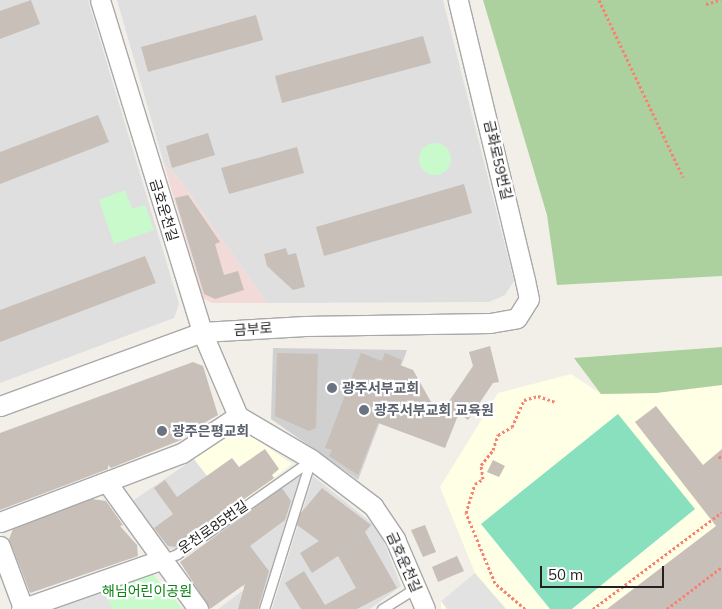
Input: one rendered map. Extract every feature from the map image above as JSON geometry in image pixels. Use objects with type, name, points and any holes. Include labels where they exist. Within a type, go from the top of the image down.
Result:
[{"type":"street","name":"금호운천길","points":[[100,0],[202,332],[238,416],[311,460],[373,506],[395,539],[425,609]]},
{"type":"street","name":"금화로59번길","points":[[458,0],[529,299],[517,318]]},
{"type":"street","name":"금부로","points":[[0,406],[202,332],[305,326],[490,323],[517,318]]},
{"type":"street","points":[[0,522],[108,484],[182,453],[238,416]]},
{"type":"street","points":[[108,484],[160,560],[198,609]]},
{"type":"street","points":[[0,546],[22,608]]},
{"type":"street","name":"운천로85번길","points":[[22,608],[160,560]]},
{"type":"lane","name":"운천로85번길","points":[[160,560],[177,554],[311,460]]},
{"type":"lane","points":[[264,609],[311,460]]},
{"type":"lane","points":[[382,609],[416,588]]},
{"type":"path","points":[[599,0],[683,177]]},
{"type":"path","points":[[706,4],[720,0]]},
{"type":"path","points":[[525,609],[495,583],[466,513],[475,484],[482,479],[481,465],[493,450],[498,434],[512,427],[524,400],[538,396],[555,402]]},
{"type":"path","points":[[719,456],[722,460]]},
{"type":"path","points":[[593,609],[722,512]]},
{"type":"path","points":[[668,609],[722,567]]},
{"type":"shaded area","points":[[0,0],[88,0],[179,304],[174,318],[0,383]]},
{"type":"shaded area","points":[[117,0],[443,0],[514,281],[505,295],[489,302],[267,303],[180,180],[164,164]]},
{"type":"shaded area","points":[[164,164],[180,180],[267,303],[212,303],[203,298]]},
{"type":"shaded area","name":"광주서부교회","points":[[273,348],[407,350],[358,480],[271,419]]},
{"type":"shaded area","points":[[571,374],[601,394],[656,393],[722,385],[722,609],[441,609],[441,601],[475,573],[440,487],[498,393]]},
{"type":"shaded area","points":[[236,431],[246,432],[292,464],[233,509],[194,459]]},
{"type":"shaded area","points":[[194,459],[233,509],[178,550],[166,549],[132,506],[134,500]]},
{"type":"shaded area","points":[[300,471],[303,474],[261,609],[218,609],[245,589],[208,539]]},
{"type":"shaded area","points":[[313,476],[373,524],[384,542],[401,586],[370,609],[272,609]]},
{"type":"shaded area","points":[[475,573],[506,609],[447,609],[441,601]]},
{"type":"shaded area","points":[[104,588],[112,609],[48,609]]},
{"type":"green space","points":[[483,0],[722,0],[722,276],[557,285],[547,215]]},
{"type":"green space","points":[[435,143],[447,147],[451,159],[447,171],[435,175],[423,171],[419,159],[423,147]]},
{"type":"green space","points":[[125,190],[132,209],[145,205],[154,230],[114,244],[99,200]]},
{"type":"green space","points":[[722,347],[722,385],[656,393],[601,394],[574,358]]},
{"type":"green space","points":[[618,414],[695,509],[572,609],[550,609],[481,524]]},
{"type":"green space","name":"해님어린이공원","points":[[150,571],[183,609],[112,609],[104,588]]},
{"type":"building","points":[[31,0],[40,24],[0,39],[0,11]]},
{"type":"building","points":[[256,15],[263,40],[148,72],[141,47]]},
{"type":"building","points":[[423,36],[431,63],[282,103],[275,76]]},
{"type":"building","points":[[98,115],[109,142],[0,184],[0,152]]},
{"type":"building","points":[[208,133],[215,155],[172,168],[166,146]]},
{"type":"building","points":[[297,147],[304,173],[229,194],[221,168]]},
{"type":"building","points":[[464,184],[472,213],[324,256],[316,227]]},
{"type":"building","points":[[188,195],[220,242],[215,244],[224,275],[238,271],[244,290],[215,299],[204,294],[175,198]]},
{"type":"building","points":[[286,248],[288,255],[296,253],[305,287],[293,290],[267,266],[264,254]]},
{"type":"building","points":[[145,256],[156,283],[0,342],[0,310]]},
{"type":"building","points":[[490,346],[499,382],[493,383],[468,420],[459,413],[445,448],[378,423],[358,475],[329,456],[332,450],[325,448],[361,353],[382,361],[385,353],[402,360],[400,365],[413,370],[439,416],[473,366],[469,352]]},
{"type":"building","points":[[277,353],[318,354],[316,428],[309,431],[275,416]]},
{"type":"building","points":[[193,362],[203,366],[218,415],[187,433],[181,440],[111,468],[108,465],[108,469],[0,510],[0,433]]},
{"type":"building","points":[[656,406],[703,465],[722,449],[722,609],[607,609],[716,526],[635,422]]},
{"type":"building","points":[[265,449],[279,469],[272,475],[274,478],[177,547],[168,546],[154,528],[173,514],[154,488],[165,480],[177,497],[232,458],[239,467]]},
{"type":"building","points":[[493,460],[505,466],[499,477],[487,472]]},
{"type":"building","points":[[282,488],[291,501],[285,520],[250,546],[269,571],[258,609],[238,609],[245,584],[210,609],[180,562]]},
{"type":"building","points":[[322,488],[371,525],[365,532],[397,588],[357,609],[301,609],[285,583],[304,571],[325,605],[356,588],[338,556],[312,573],[300,553],[319,541],[297,525],[300,514]]},
{"type":"building","points":[[92,499],[106,501],[123,525],[120,526],[137,545],[138,556],[30,593],[9,539],[13,529]]},
{"type":"building","points":[[425,525],[436,552],[423,557],[411,530]]},
{"type":"building","points":[[457,556],[464,571],[438,582],[432,567]]},
{"type":"place","name":"광주서부교회","points":[[332,388]]},
{"type":"place","name":"광주서부교회 교육원","points":[[364,410]]},
{"type":"place","name":"광주은평교회","points":[[162,431]]}]
